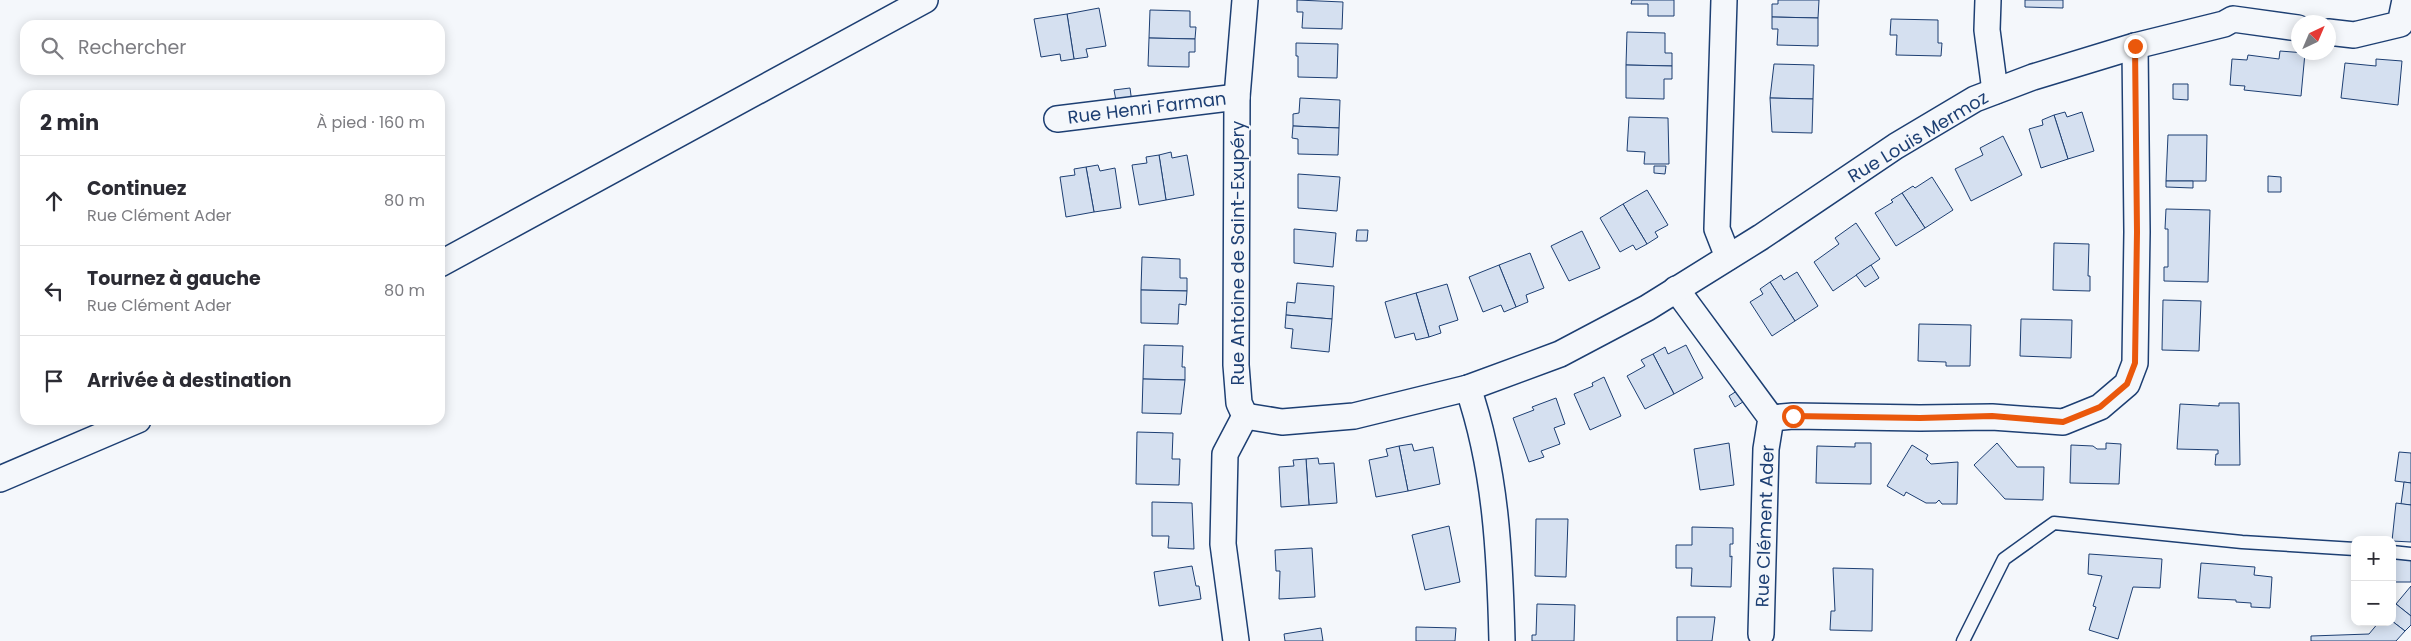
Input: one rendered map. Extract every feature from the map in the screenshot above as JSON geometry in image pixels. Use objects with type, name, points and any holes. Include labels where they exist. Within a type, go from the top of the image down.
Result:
[{"type":"street","points":[[445,261],[926,0]]},
{"type":"street","name":"Rue Antoine de Saint-Exupéry","points":[[1245,0],[1237,97],[1236,366],[1239,403],[1245,416]]},
{"type":"street","points":[[1236,641],[1223,544],[1225,454],[1245,416],[1282,422],[1354,416],[1468,388],[1560,354],[1647,308],[1728,257],[1716,229],[1724,0]]},
{"type":"street","points":[[1988,0],[1987,30],[1995,92]]},
{"type":"street","points":[[2336,33],[2354,35],[2400,24],[2405,0]]},
{"type":"street","name":"Rue Louis Mermoz","points":[[1728,257],[1896,146],[1975,99],[2033,77],[2135,46],[2224,24],[2234,9],[2291,26]]},
{"type":"street","points":[[1676,289],[1771,418],[1793,416],[1920,418],[1992,416],[2063,422],[2100,407],[2127,384],[2135,363],[2137,232],[2135,46]]},
{"type":"street","name":"Rue Henri Farman","points":[[1057,119],[1237,97]]},
{"type":"street","points":[[1468,388],[1492,486],[1501,567],[1502,641]]},
{"type":"street","name":"Rue Clément Ader","points":[[1761,634],[1766,449],[1771,418]]},
{"type":"street","points":[[0,479],[126,425]]},
{"type":"lane","points":[[1963,641],[2004,559],[2054,523],[2242,542],[2351,549]]},
{"type":"lane","points":[[2396,552],[2411,554]]},
{"type":"building","points":[[1297,0],[1343,2],[1342,29],[1302,28],[1303,12],[1297,12]]},
{"type":"building","points":[[1632,0],[1674,0],[1674,16],[1648,16],[1648,4],[1631,4]]},
{"type":"building","points":[[1778,0],[1819,0],[1818,18],[1772,17],[1772,4],[1778,4]]},
{"type":"building","points":[[2025,0],[2063,0],[2063,8],[2025,7]]},
{"type":"building","points":[[1099,8],[1106,46],[1086,49],[1088,57],[1074,59],[1067,14]]},
{"type":"building","points":[[1150,10],[1190,11],[1190,27],[1196,27],[1195,39],[1149,38]]},
{"type":"building","points":[[1067,14],[1074,59],[1061,61],[1060,54],[1041,57],[1034,19]]},
{"type":"building","points":[[1772,17],[1818,18],[1818,46],[1777,45],[1778,29],[1772,29]]},
{"type":"building","points":[[1891,19],[1938,20],[1938,43],[1942,43],[1941,56],[1896,55],[1897,35],[1890,35]]},
{"type":"building","points":[[1627,32],[1665,33],[1665,53],[1672,53],[1672,66],[1626,65]]},
{"type":"building","points":[[1149,38],[1195,39],[1195,52],[1189,52],[1189,67],[1148,66]]},
{"type":"building","points":[[1296,43],[1338,44],[1337,78],[1298,77]]},
{"type":"building","points":[[2280,51],[2291,52],[2291,60],[2304,60],[2301,96],[2244,90],[2245,86],[2230,85],[2232,59],[2247,60],[2248,55],[2279,59]]},
{"type":"building","points":[[2376,59],[2402,61],[2398,105],[2341,98],[2345,63],[2376,66]]},
{"type":"building","points":[[1774,64],[1814,65],[1813,99],[1770,98]]},
{"type":"building","points":[[1626,65],[1672,66],[1672,79],[1664,79],[1664,99],[1626,98]]},
{"type":"building","points":[[2173,84],[2188,84],[2188,100],[2173,99]]},
{"type":"building","points":[[1130,88],[1132,103],[1117,106],[1114,90]]},
{"type":"building","points":[[1300,98],[1340,100],[1339,128],[1293,126],[1293,114],[1299,113]]},
{"type":"building","points":[[1770,98],[1813,99],[1812,133],[1772,132]]},
{"type":"building","points":[[2065,112],[2067,117],[2082,112],[2094,151],[2068,159],[2054,115]]},
{"type":"building","points":[[2054,115],[2068,159],[2041,168],[2029,129],[2043,125],[2042,120]]},
{"type":"building","points":[[1629,117],[1668,118],[1669,164],[1644,164],[1645,152],[1627,151]]},
{"type":"building","points":[[1293,126],[1339,128],[1338,155],[1298,154],[1298,139],[1292,138]]},
{"type":"building","points":[[2168,135],[2207,135],[2206,181],[2166,181]]},
{"type":"building","points":[[2003,136],[2022,175],[1971,201],[1955,169],[1983,155],[1980,148]]},
{"type":"building","points":[[1171,152],[1172,158],[1187,155],[1194,195],[1166,200],[1159,155]]},
{"type":"building","points":[[1159,155],[1166,200],[1139,205],[1132,165],[1147,163],[1146,157]]},
{"type":"building","points":[[1098,165],[1100,171],[1115,168],[1121,208],[1094,212],[1086,167]]},
{"type":"building","points":[[1654,166],[1666,166],[1665,174],[1654,173]]},
{"type":"building","points":[[1086,167],[1094,212],[1066,217],[1060,177],[1075,175],[1074,169]]},
{"type":"building","points":[[1298,174],[1340,177],[1337,211],[1298,208]]},
{"type":"building","points":[[2268,176],[2281,177],[2281,192],[2268,192]]},
{"type":"building","points":[[1932,177],[1953,210],[1925,228],[1902,193],[1913,186],[1915,188]]},
{"type":"building","points":[[2166,181],[2193,181],[2193,188],[2166,187]]},
{"type":"building","points":[[1647,190],[1668,225],[1655,232],[1658,237],[1647,244],[1623,204]]},
{"type":"building","points":[[1902,193],[1925,228],[1896,246],[1875,213],[1893,202],[1891,200]]},
{"type":"building","points":[[1623,204],[1647,244],[1636,250],[1633,245],[1620,252],[1600,218]]},
{"type":"building","points":[[2166,209],[2210,210],[2208,282],[2164,281],[2164,267],[2168,267],[2168,229],[2165,229]]},
{"type":"building","points":[[1856,223],[1880,259],[1833,291],[1814,262],[1839,244],[1835,238]]},
{"type":"building","points":[[1294,229],[1336,233],[1333,267],[1294,263]]},
{"type":"building","points":[[1357,230],[1368,230],[1367,241],[1356,241]]},
{"type":"building","points":[[1582,231],[1600,268],[1569,281],[1551,246]]},
{"type":"building","points":[[2054,243],[2089,244],[2088,276],[2090,276],[2090,291],[2053,290]]},
{"type":"building","points":[[1530,253],[1544,288],[1526,295],[1528,302],[1516,307],[1499,265]]},
{"type":"building","points":[[1142,257],[1180,259],[1180,278],[1187,278],[1187,291],[1141,290]]},
{"type":"building","points":[[1499,265],[1516,307],[1504,312],[1501,305],[1483,312],[1469,277]]},
{"type":"building","points":[[1871,265],[1879,278],[1865,287],[1856,275]]},
{"type":"building","points":[[1797,272],[1818,306],[1795,321],[1770,282],[1781,275],[1784,280]]},
{"type":"building","points":[[1770,282],[1795,321],[1772,336],[1750,302],[1763,294],[1760,289]]},
{"type":"building","points":[[1297,283],[1334,286],[1332,319],[1286,315],[1287,302],[1295,303]]},
{"type":"building","points":[[1447,284],[1458,320],[1439,326],[1441,333],[1429,337],[1416,293]]},
{"type":"building","points":[[1141,290],[1187,291],[1186,305],[1179,304],[1178,324],[1141,323]]},
{"type":"building","points":[[1416,293],[1429,337],[1416,340],[1414,333],[1395,338],[1385,302]]},
{"type":"building","points":[[2163,300],[2201,301],[2199,351],[2162,350]]},
{"type":"building","points":[[1286,315],[1332,319],[1329,352],[1291,348],[1293,329],[1285,328]]},
{"type":"building","points":[[2021,319],[2072,320],[2071,358],[2020,356]]},
{"type":"building","points":[[1919,324],[1971,325],[1970,366],[1946,366],[1946,362],[1918,361]]},
{"type":"building","points":[[1144,345],[1183,346],[1182,367],[1185,367],[1185,380],[1143,379]]},
{"type":"building","points":[[1686,345],[1703,378],[1674,394],[1653,354],[1665,347],[1668,354]]},
{"type":"building","points":[[1653,354],[1674,394],[1645,409],[1627,376],[1645,366],[1641,360]]},
{"type":"building","points":[[1604,377],[1621,416],[1590,430],[1574,394],[1593,386],[1592,383]]},
{"type":"building","points":[[1143,379],[1185,380],[1181,414],[1142,413]]},
{"type":"building","points":[[1740,389],[1746,400],[1735,407],[1729,396]]},
{"type":"building","points":[[1556,398],[1565,424],[1554,428],[1560,444],[1541,451],[1544,457],[1529,462],[1513,418],[1534,410],[1532,407]]},
{"type":"building","points":[[2219,403],[2239,403],[2240,465],[2215,465],[2218,450],[2177,449],[2180,404],[2219,406]]},
{"type":"building","points":[[1137,432],[1173,433],[1172,459],[1180,459],[1179,485],[1136,484]]},
{"type":"building","points":[[1729,443],[1734,485],[1700,490],[1694,449]]},
{"type":"building","points":[[1855,443],[1871,443],[1871,484],[1816,483],[1817,446],[1855,447]]},
{"type":"building","points":[[1997,443],[2017,467],[2044,467],[2043,500],[2005,499],[1974,465]]},
{"type":"building","points":[[2106,443],[2121,444],[2119,484],[2070,483],[2071,445],[2093,446],[2097,449],[2106,449]]},
{"type":"building","points":[[1412,444],[1414,451],[1433,447],[1440,484],[1408,491],[1399,446]]},
{"type":"building","points":[[1912,445],[1928,455],[1926,459],[1931,464],[1958,462],[1957,504],[1942,504],[1939,500],[1936,503],[1926,503],[1906,492],[1904,496],[1887,486]]},
{"type":"building","points":[[1399,446],[1408,491],[1376,497],[1369,460],[1388,456],[1386,449]]},
{"type":"building","points":[[2399,452],[2411,453],[2411,483],[2395,481]]},
{"type":"building","points":[[1318,458],[1319,464],[1334,463],[1337,503],[1309,505],[1306,459]]},
{"type":"building","points":[[1306,459],[1309,505],[1281,507],[1279,467],[1294,466],[1293,460]]},
{"type":"building","points":[[2404,482],[2411,483],[2411,505],[2401,504]]},
{"type":"building","points":[[1152,502],[1192,503],[1194,549],[1168,548],[1169,536],[1152,536]]},
{"type":"building","points":[[2396,503],[2411,505],[2411,542],[2396,541],[2396,536],[2393,536]]},
{"type":"building","points":[[1536,519],[1568,519],[1566,577],[1535,576]]},
{"type":"building","points":[[1449,526],[1460,582],[1425,590],[1412,535]]},
{"type":"building","points":[[1692,527],[1733,528],[1733,544],[1730,544],[1730,557],[1732,556],[1731,587],[1691,586],[1692,568],[1676,568],[1676,545],[1692,545]]},
{"type":"building","points":[[1312,548],[1315,597],[1279,599],[1280,571],[1276,571],[1275,550]]},
{"type":"building","points":[[2089,554],[2162,559],[2160,588],[2133,587],[2118,639],[2089,630],[2096,607],[2093,606],[2102,576],[2088,574]]},
{"type":"building","points":[[2396,559],[2411,560],[2411,582],[2396,582]]},
{"type":"building","points":[[2201,563],[2255,567],[2254,575],[2272,577],[2270,608],[2251,607],[2251,603],[2236,602],[2236,600],[2198,598]]},
{"type":"building","points":[[1192,566],[1201,599],[1159,606],[1154,572]]},
{"type":"building","points":[[1833,568],[1873,569],[1872,631],[1830,630],[1831,611],[1835,611]]},
{"type":"building","points":[[2411,586],[2411,616],[2396,604]]},
{"type":"building","points":[[1537,604],[1575,605],[1574,641],[1532,641],[1532,635],[1536,635]]},
{"type":"building","points":[[2396,604],[2411,616],[2411,625],[2405,631],[2396,624]]},
{"type":"building","points":[[1677,617],[1715,617],[1712,641],[1677,641]]},
{"type":"building","points":[[2396,624],[2405,631],[2396,641],[2311,641],[2311,636],[2369,634],[2376,626],[2396,626]]},
{"type":"building","points":[[1416,627],[1456,628],[1455,641],[1416,641]]},
{"type":"building","points":[[1321,628],[1323,641],[1285,641],[1284,634]]},
{"type":"route","points":[[1793,416],[1920,418],[1992,416],[2063,422],[2100,407],[2127,384],[2135,363],[2137,232],[2135,46]]}]
